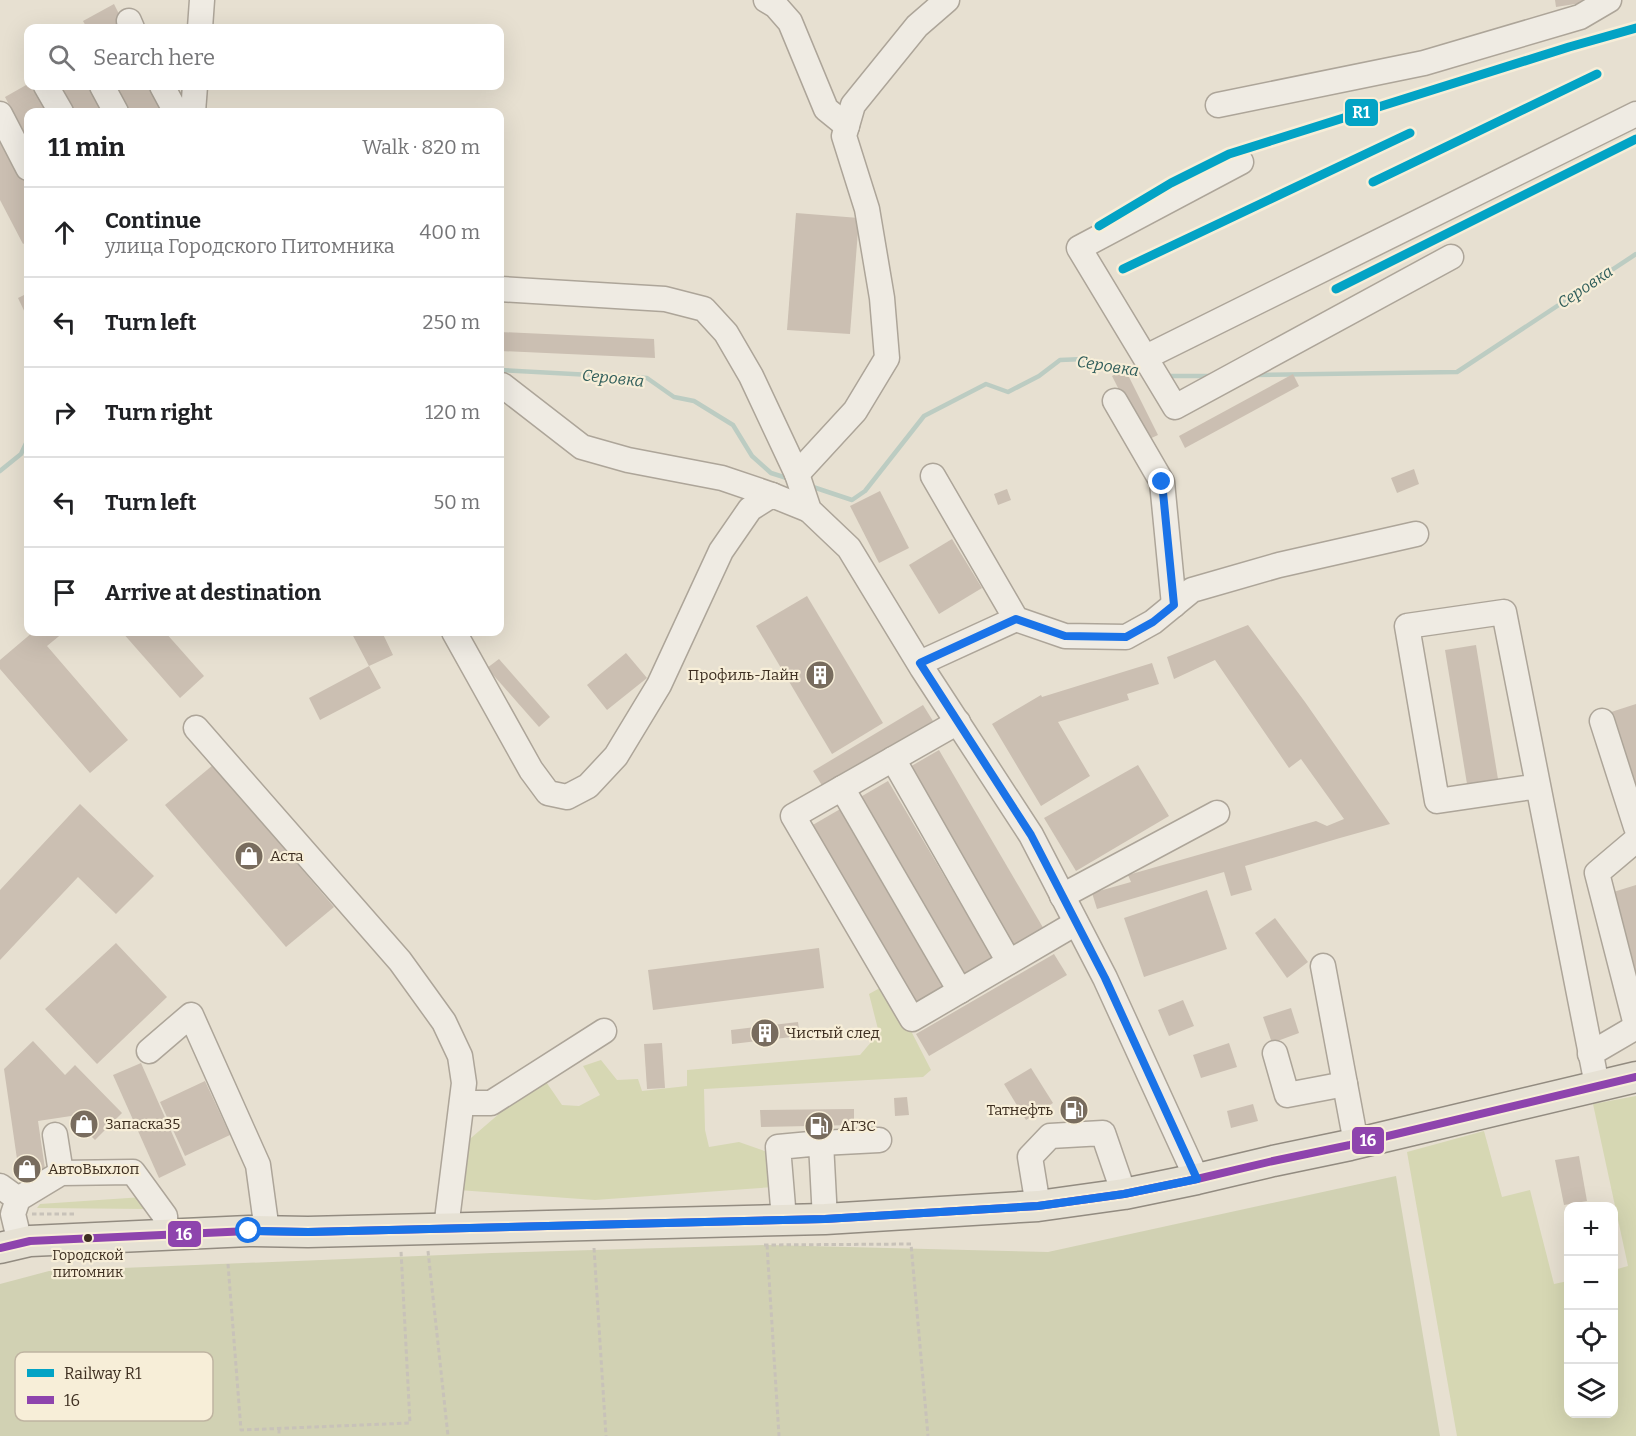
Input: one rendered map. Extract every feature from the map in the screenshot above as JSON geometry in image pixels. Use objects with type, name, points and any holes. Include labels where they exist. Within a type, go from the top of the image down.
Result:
[{"type":"main road","points":[[10,1246],[166,1235],[267,1231],[437,1239],[1038,1206],[1124,1194],[1197,1179],[1636,1077]]},
{"type":"street","points":[[200,24],[202,0]]},
{"type":"street","points":[[766,0],[776,6],[790,22],[826,109],[847,126]]},
{"type":"street","points":[[797,474],[855,411],[887,358],[882,298],[867,209],[844,136],[853,105],[917,26],[947,0]]},
{"type":"street","points":[[1218,105],[1424,63],[1580,17],[1609,0]]},
{"type":"street","points":[[48,90],[59,108]]},
{"type":"street","points":[[104,90],[114,108]]},
{"type":"street","points":[[164,90],[174,108]]},
{"type":"street","points":[[193,108],[195,90]]},
{"type":"street","points":[[0,114],[24,160]]},
{"type":"street","points":[[1146,357],[1636,114]]},
{"type":"street","points":[[1241,162],[1079,248],[1175,407],[1451,257]]},
{"type":"street","points":[[504,289],[665,299],[704,309],[726,333],[746,367],[797,474],[809,510]]},
{"type":"street","points":[[504,387],[582,447],[628,460],[722,478],[772,495],[809,510],[849,548],[1031,835],[1105,978],[1197,1179]]},
{"type":"street","points":[[1115,401],[1162,482],[1174,605]]},
{"type":"street","points":[[933,476],[1016,619],[1065,636],[1126,637],[1153,622],[1192,590],[1279,565],[1416,534]]},
{"type":"street","points":[[456,636],[531,770],[548,793],[567,797],[588,786],[616,756],[659,685],[721,551],[750,509],[772,495]]},
{"type":"street","points":[[1538,786],[1437,801],[1407,626],[1504,612],[1597,1085]]},
{"type":"street","points":[[920,663],[1016,619]]},
{"type":"street","points":[[1602,721],[1636,826]]},
{"type":"street","points":[[958,722],[793,816],[912,1019],[1076,923]]},
{"type":"street","points":[[196,728],[400,961],[444,1022],[460,1056],[465,1083],[437,1239]]},
{"type":"street","points":[[893,759],[1009,962]]},
{"type":"street","points":[[842,788],[960,991]]},
{"type":"street","points":[[1062,896],[1217,813]]},
{"type":"street","points":[[1590,1054],[1636,1026],[1597,873],[1636,840]]},
{"type":"street","points":[[1323,966],[1356,1143]]},
{"type":"street","points":[[149,1051],[191,1015],[258,1165],[267,1231]]},
{"type":"street","points":[[462,1103],[491,1103],[604,1030]]},
{"type":"street","points":[[1275,1053],[1287,1095],[1345,1084]]},
{"type":"street","points":[[1038,1206],[1030,1157],[1050,1136],[1103,1133],[1124,1194]]},
{"type":"street","points":[[55,1135],[60,1173]]},
{"type":"street","points":[[784,1219],[778,1147],[879,1140]]},
{"type":"street","points":[[821,1143],[825,1219]]},
{"type":"street","points":[[10,1246],[13,1214],[9,1192],[60,1173],[134,1172],[165,1216],[166,1235]]},
{"type":"path","points":[[437,1239],[448,1436]]},
{"type":"path","points":[[755,1245],[911,1244],[928,1436]]},
{"type":"path","points":[[766,1245],[779,1436]]},
{"type":"path","points":[[594,1246],[606,1436]]},
{"type":"path","points":[[228,1264],[241,1431],[410,1423],[401,1250],[410,1250]]},
{"type":"path","points":[[279,1429],[279,1436]]},
{"type":"green space","points":[[887,984],[931,1070],[923,1077],[704,1089],[705,1130],[709,1147],[739,1142],[770,1153],[774,1187],[595,1200],[458,1190],[464,1144],[500,1113],[497,1103],[542,1076],[562,1105],[579,1106],[600,1095],[583,1066],[601,1060],[617,1080],[638,1079],[642,1091],[687,1086],[687,1070],[860,1055],[879,1033],[869,994]]},
{"type":"green space","points":[[1636,1096],[1636,1436],[1457,1436],[1407,1152],[1484,1131],[1502,1197],[1530,1190],[1554,1284],[1564,1282],[1564,1418],[1618,1418],[1618,1269],[1628,1266],[1618,1220],[1618,1202],[1614,1202],[1593,1104]]},
{"type":"green space","points":[[1396,1176],[1440,1436],[0,1436],[0,1284],[49,1271],[492,1253],[767,1245],[1048,1252]]},
{"type":"green space","points":[[143,1197],[148,1209],[37,1208],[40,1204]]},
{"type":"building","points":[[1555,0],[1594,0],[1594,1],[1556,7]]},
{"type":"building","points":[[114,4],[124,24],[85,24],[83,21]]},
{"type":"building","points":[[24,86],[24,90],[41,90],[51,108],[24,108],[24,134],[5,97]]},
{"type":"building","points":[[60,90],[99,90],[110,108],[70,108]]},
{"type":"building","points":[[118,90],[158,90],[168,108],[129,108]]},
{"type":"building","points":[[0,124],[24,170],[23,244],[0,200]]},
{"type":"building","points":[[796,213],[859,218],[850,334],[787,330]]},
{"type":"building","points":[[24,295],[24,311],[18,298]]},
{"type":"building","points":[[504,332],[654,339],[655,358],[504,351]]},
{"type":"building","points":[[1125,369],[1158,435],[1145,441],[1112,376]]},
{"type":"building","points":[[1293,374],[1299,386],[1185,448],[1179,436]]},
{"type":"building","points":[[1414,469],[1419,484],[1397,493],[1391,478]]},
{"type":"building","points":[[1007,489],[1011,500],[998,505],[994,494]]},
{"type":"building","points":[[880,491],[909,548],[879,563],[850,506]]},
{"type":"building","points":[[952,539],[982,588],[939,614],[909,565]]},
{"type":"building","name":"Профиль-Лайн","points":[[807,596],[883,723],[832,754],[756,626]]},
{"type":"building","points":[[1248,625],[1390,824],[1245,866],[1252,890],[1231,896],[1224,872],[1097,909],[1092,893],[1131,882],[1128,875],[1316,821],[1327,826],[1344,819],[1301,759],[1289,768],[1215,660],[1174,679],[1167,657]]},
{"type":"building","points":[[28,636],[59,636],[47,646],[128,740],[90,773],[0,669],[0,660]]},
{"type":"building","points":[[126,636],[169,636],[204,676],[180,698]]},
{"type":"building","points":[[353,636],[384,636],[393,655],[369,666]]},
{"type":"building","points":[[1476,645],[1498,779],[1467,784],[1445,650]]},
{"type":"building","points":[[626,653],[647,678],[607,710],[587,685]]},
{"type":"building","points":[[499,659],[550,717],[539,727],[487,668]]},
{"type":"building","points":[[1152,663],[1159,684],[1127,694],[1129,700],[1058,722],[1090,776],[1041,806],[992,724],[1041,695],[1042,697]]},
{"type":"building","points":[[369,666],[381,688],[320,720],[309,698]]},
{"type":"building","points":[[1636,704],[1636,794],[1608,713]]},
{"type":"building","points":[[923,705],[933,721],[823,787],[813,771]]},
{"type":"building","points":[[939,750],[1045,931],[1015,949],[908,768]]},
{"type":"building","name":"Аста","points":[[213,765],[334,907],[286,947],[165,805]]},
{"type":"building","points":[[1138,765],[1169,816],[1076,871],[1044,818]]},
{"type":"building","points":[[888,781],[995,962],[964,980],[857,799]]},
{"type":"building","points":[[80,804],[154,876],[116,914],[78,877],[0,960],[0,890]]},
{"type":"building","points":[[842,808],[949,989],[918,1008],[811,826]]},
{"type":"building","points":[[1636,885],[1636,981],[1607,894]]},
{"type":"building","points":[[1207,890],[1227,949],[1144,977],[1124,918]]},
{"type":"building","points":[[1275,918],[1308,962],[1287,978],[1255,933]]},
{"type":"building","points":[[116,943],[167,997],[97,1064],[45,1009]]},
{"type":"building","points":[[819,948],[824,988],[653,1010],[648,970]]},
{"type":"building","points":[[1054,954],[1067,975],[929,1056],[916,1034]]},
{"type":"building","points":[[1183,1000],[1194,1026],[1169,1036],[1158,1010]]},
{"type":"building","points":[[1291,1008],[1299,1033],[1272,1043],[1263,1017]]},
{"type":"building","name":"Чистый след","points":[[798,1022],[800,1036],[732,1044],[731,1030]]},
{"type":"building","points":[[33,1041],[65,1075],[75,1065],[122,1113],[95,1140],[71,1116],[38,1121],[45,1169],[19,1173],[4,1069]]},
{"type":"building","points":[[662,1043],[665,1088],[647,1089],[644,1044]]},
{"type":"building","points":[[1229,1043],[1237,1067],[1201,1078],[1193,1055]]},
{"type":"building","points":[[141,1063],[186,1165],[159,1178],[113,1075]]},
{"type":"building","points":[[1031,1068],[1053,1103],[1026,1120],[1004,1084]]},
{"type":"building","points":[[205,1081],[230,1135],[185,1156],[160,1102]]},
{"type":"building","points":[[907,1097],[909,1115],[895,1116],[894,1098]]},
{"type":"building","points":[[1253,1104],[1258,1121],[1231,1128],[1227,1111]]},
{"type":"building","points":[[854,1109],[854,1125],[761,1127],[760,1110]]},
{"type":"building","points":[[1579,1156],[1587,1201],[1564,1202],[1564,1205],[1555,1160]]},
{"type":"waterway","name":"Серовка","points":[[1254,375],[1457,372],[1636,254]]},
{"type":"waterway","name":"Серовка","points":[[810,486],[852,500],[865,491],[924,416],[986,384],[1008,392],[1039,376],[1060,360],[1084,359],[1145,372]]},
{"type":"waterway","name":"Серовка","points":[[504,370],[647,378],[674,397],[694,401],[733,425],[752,456],[771,473],[790,479]]},
{"type":"waterway","name":"Серовка","points":[[1168,376],[1210,376]]},
{"type":"waterway","name":"Серовка","points":[[0,471],[21,454],[24,448]]},
{"type":"rail line","name":"R1","points":[[1099,226],[1171,183],[1229,154],[1636,28]]},
{"type":"rail line","name":"R1","points":[[1373,182],[1597,74]]},
{"type":"rail line","name":"R1","points":[[1123,269],[1410,133]]},
{"type":"rail line","name":"R1","points":[[1336,289],[1636,139]]},
{"type":"transit line","name":"16","points":[[0,1248],[30,1241],[249,1231],[308,1232],[825,1219],[1038,1206],[1124,1194],[1197,1179],[1636,1077]]},
{"type":"place","name":"Профиль-Лайн","points":[[820,675]]},
{"type":"place","name":"Аста","points":[[249,856]]},
{"type":"place","name":"Чистый след","points":[[765,1033]]},
{"type":"place","name":"Татнефть","points":[[1074,1110]]},
{"type":"place","name":"Запаска35","points":[[84,1124]]},
{"type":"place","name":"АГЗС","points":[[819,1126]]},
{"type":"place","name":"АвтоВыхлоп","points":[[27,1169]]},
{"type":"place","name":"Городской питомник","points":[[88,1238]]},
{"type":"route","points":[[249,1231],[308,1232],[825,1219],[1038,1206],[1124,1194],[1197,1179],[1105,978],[1031,835],[920,663],[1016,619],[1065,636],[1126,637],[1153,622],[1174,605],[1162,482]]}]
